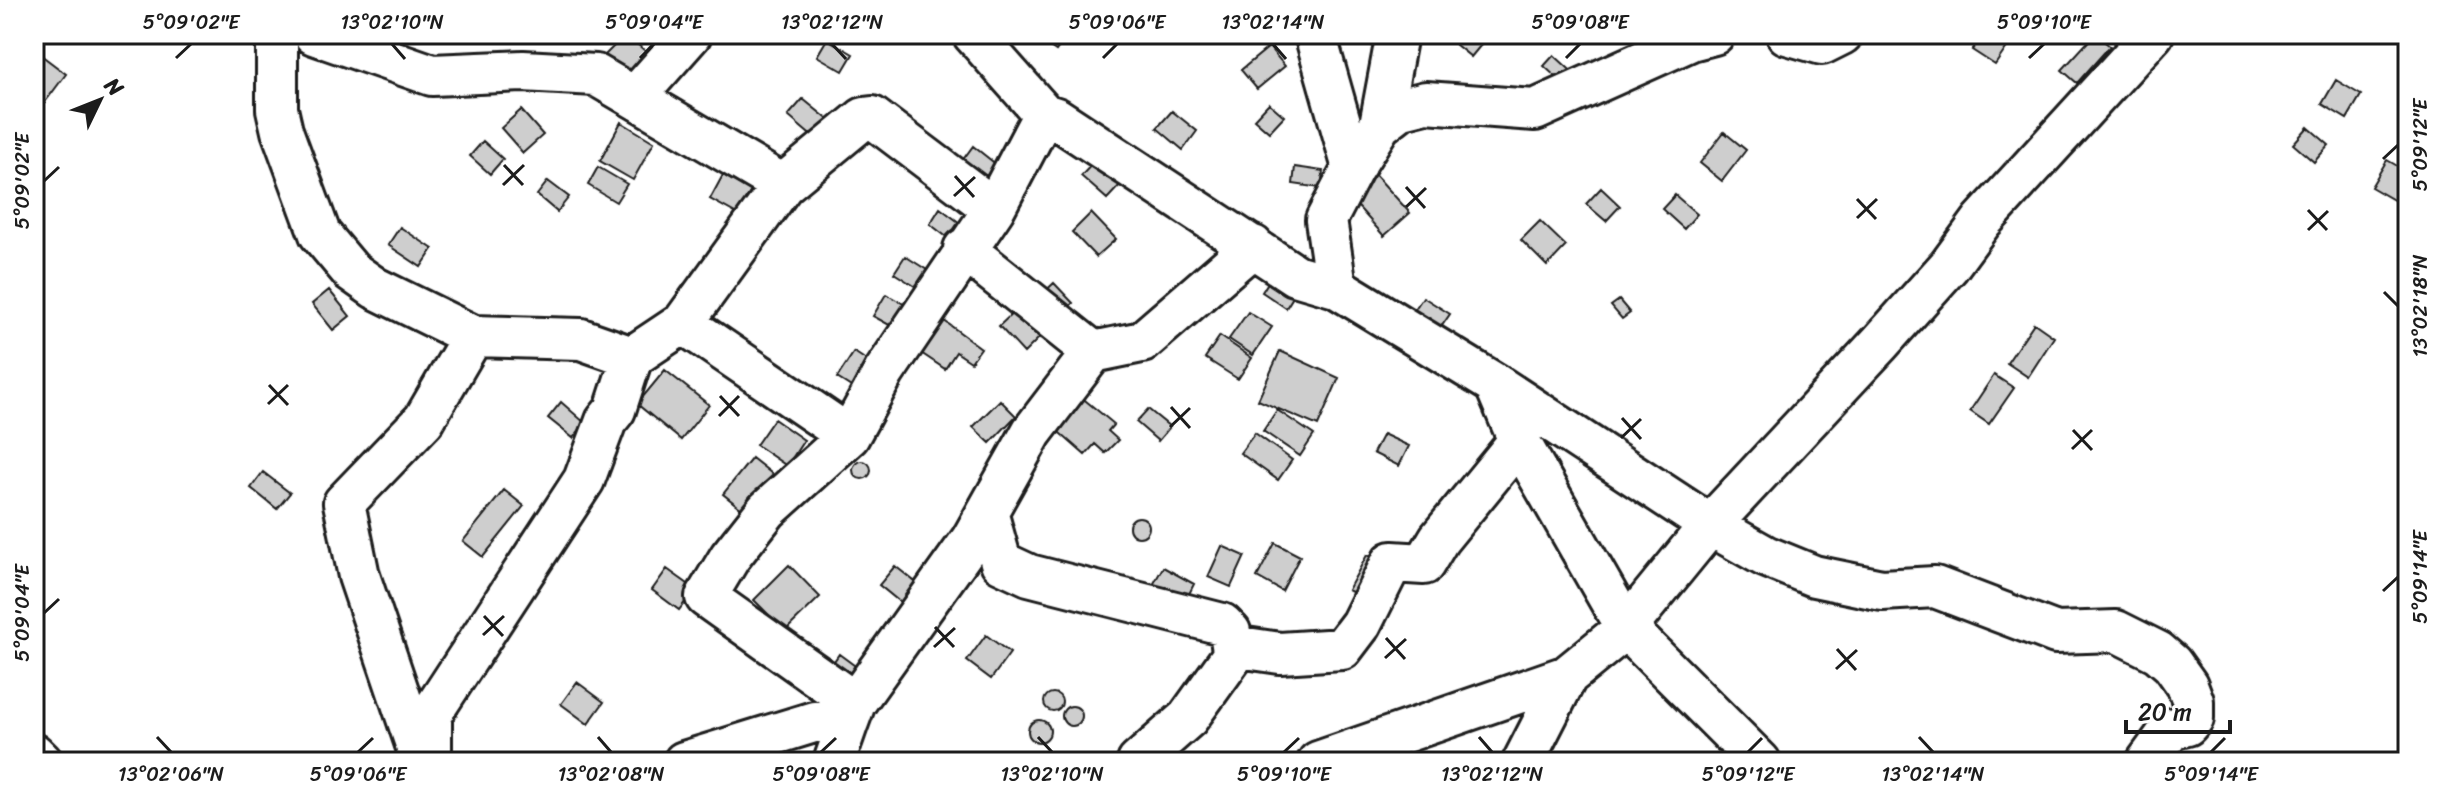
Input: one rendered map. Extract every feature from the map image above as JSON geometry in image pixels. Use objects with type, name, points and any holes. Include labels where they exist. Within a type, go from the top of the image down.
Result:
[{"type":"street","points":[[277,34],[277,109],[282,131],[320,234],[351,271],[375,288],[473,336],[581,339],[632,357]]},
{"type":"street","points":[[314,34],[426,74],[523,71],[596,75],[783,185]]},
{"type":"street","points":[[636,96],[691,34]]},
{"type":"street","points":[[973,34],[1044,114],[1295,275],[1336,287],[1495,384],[1710,525],[1765,556],[1814,576],[1882,590],[1935,587],[1976,606],[2056,633],[2116,631],[2158,652],[2172,664],[2187,685],[2193,701],[2193,718],[2187,725],[2171,729],[2147,762]]},
{"type":"street","points":[[1315,34],[1353,168]]},
{"type":"street","points":[[1380,125],[1397,34]]},
{"type":"street","points":[[1336,287],[1326,220],[1380,125],[1402,108],[1426,102],[1527,110],[1545,107],[1691,40],[1714,34]]},
{"type":"street","points":[[1787,34],[1822,44],[1842,34]]},
{"type":"street","points":[[1318,762],[1567,676],[1626,628],[1710,525],[1880,343],[1992,210],[2153,34]]},
{"type":"street","points":[[852,713],[706,597],[730,557],[767,510],[849,436],[884,372],[964,249],[994,209],[1044,114]]},
{"type":"street","points":[[431,762],[431,714],[584,480],[606,421],[615,410],[632,357],[683,323],[783,185],[864,118],[872,117],[994,209]]},
{"type":"street","points":[[834,762],[852,713],[926,599],[968,545],[1032,432],[1093,352],[1142,342],[1253,246]]},
{"type":"street","points":[[964,249],[1093,352]]},
{"type":"street","points":[[683,323],[849,436]]},
{"type":"street","points":[[422,762],[359,576],[344,503],[424,420],[473,336]]},
{"type":"street","points":[[1495,384],[1519,441],[1626,628],[1760,762]]},
{"type":"street","points":[[1160,755],[1233,651],[1244,646],[1280,653],[1342,649],[1361,624],[1392,562],[1424,564],[1439,539],[1519,441]]},
{"type":"street","points":[[987,512],[1001,562],[1029,575],[1222,624],[1230,632],[1233,651]]},
{"type":"street","points":[[1523,762],[1567,676]]},
{"type":"street","points":[[684,762],[852,713]]},
{"type":"street","points":[[34,754],[42,762]]},
{"type":"building","points":[[626,34],[653,58],[633,80],[605,55]]},
{"type":"building","points":[[1031,34],[1068,34],[1056,51]]},
{"type":"building","points":[[1454,34],[1490,34],[1471,57],[1450,40]]},
{"type":"building","points":[[1984,34],[2016,34],[1995,65],[1972,50]]},
{"type":"building","points":[[2095,34],[2110,46],[2077,83],[2062,70]]},
{"type":"building","points":[[827,39],[853,54],[843,71],[817,56]]},
{"type":"building","points":[[1269,47],[1285,66],[1257,89],[1241,70]]},
{"type":"building","points":[[37,52],[66,74],[34,117],[34,56]]},
{"type":"building","points":[[1554,55],[1580,79],[1570,90],[1544,66]]},
{"type":"building","points":[[2336,80],[2361,95],[2347,119],[2322,104]]},
{"type":"building","points":[[803,99],[830,121],[815,139],[788,116]]},
{"type":"building","points":[[1269,103],[1284,116],[1269,132],[1254,119]]},
{"type":"building","points":[[521,110],[543,135],[523,153],[501,128]]},
{"type":"building","points":[[1172,111],[1197,131],[1183,150],[1157,128]]},
{"type":"building","points":[[621,122],[654,142],[633,180],[600,161]]},
{"type":"building","points":[[2308,127],[2329,145],[2314,162],[2293,144]]},
{"type":"building","points":[[1724,132],[1746,150],[1722,181],[1700,163]]},
{"type":"building","points":[[483,141],[503,159],[490,174],[470,156]]},
{"type":"building","points":[[973,146],[1002,169],[988,188],[959,165]]},
{"type":"building","points":[[1096,160],[1122,183],[1107,199],[1081,176]]},
{"type":"building","points":[[2387,160],[2408,172],[2406,207],[2371,187]]},
{"type":"building","points":[[598,167],[627,184],[616,202],[588,185]]},
{"type":"building","points":[[1295,167],[1323,171],[1321,188],[1293,184]]},
{"type":"building","points":[[1369,168],[1410,213],[1384,236],[1344,191]]},
{"type":"building","points":[[723,175],[751,191],[737,214],[710,199]]},
{"type":"building","points":[[548,181],[569,197],[557,212],[537,195]]},
{"type":"building","points":[[1601,188],[1620,206],[1606,221],[1586,204]]},
{"type":"building","points":[[1675,195],[1697,214],[1684,229],[1662,209]]},
{"type":"building","points":[[940,208],[968,229],[957,245],[930,224]]},
{"type":"building","points":[[1091,213],[1116,239],[1096,257],[1072,232]]},
{"type":"building","points":[[1540,221],[1566,246],[1547,266],[1521,240]]},
{"type":"building","points":[[400,227],[433,249],[421,267],[388,245]]},
{"type":"building","points":[[905,256],[935,275],[924,292],[894,273]]},
{"type":"building","points":[[1272,276],[1296,292],[1286,308],[1262,292]]},
{"type":"building","points":[[1054,283],[1073,303],[1061,315],[1041,295]]},
{"type":"building","points":[[329,290],[350,316],[333,330],[312,304]]},
{"type":"building","points":[[886,294],[914,310],[902,332],[873,316]]},
{"type":"building","points":[[1423,297],[1450,314],[1439,330],[1413,312]]},
{"type":"building","points":[[1619,300],[1630,313],[1622,319],[1611,306]]},
{"type":"building","points":[[1016,310],[1041,336],[1024,353],[999,326]]},
{"type":"building","points":[[1248,312],[1272,327],[1253,355],[1229,339]]},
{"type":"building","points":[[943,320],[981,348],[971,362],[956,352],[945,369],[921,353]]},
{"type":"building","points":[[2034,323],[2054,337],[2028,377],[2007,363]]},
{"type":"building","points":[[1220,336],[1252,358],[1238,379],[1205,358]]},
{"type":"building","points":[[1280,351],[1339,378],[1318,426],[1258,400]]},
{"type":"building","points":[[854,352],[880,369],[864,395],[837,378]]},
{"type":"building","points":[[665,370],[709,405],[681,440],[637,404]]},
{"type":"building","points":[[1994,375],[2014,388],[1989,424],[1970,411]]},
{"type":"building","points":[[1080,396],[1114,424],[1108,431],[1118,440],[1105,453],[1095,444],[1085,455],[1053,427]]},
{"type":"building","points":[[1000,400],[1016,416],[990,443],[973,427]]},
{"type":"building","points":[[561,402],[585,423],[573,438],[548,418]]},
{"type":"building","points":[[1148,409],[1170,427],[1158,441],[1136,422]]},
{"type":"building","points":[[1277,410],[1314,435],[1300,456],[1263,431]]},
{"type":"building","points":[[774,419],[804,440],[787,466],[756,445]]},
{"type":"building","points":[[1255,433],[1292,460],[1278,480],[1240,453]]},
{"type":"building","points":[[1383,434],[1409,446],[1399,466],[1373,453]]},
{"type":"building","points":[[752,458],[776,477],[748,514],[723,494]]},
{"type":"building","points":[[862,461],[871,470],[862,479],[853,470]]},
{"type":"building","points":[[263,472],[290,493],[277,509],[251,488]]},
{"type":"building","points":[[504,490],[524,506],[483,557],[463,541]]},
{"type":"building","points":[[1135,517],[1143,517],[1149,527],[1143,537],[1135,537],[1129,531],[1129,523]]},
{"type":"building","points":[[1275,543],[1300,556],[1282,591],[1257,577]]},
{"type":"building","points":[[1222,546],[1245,556],[1231,587],[1208,577]]},
{"type":"building","points":[[1367,555],[1390,567],[1371,602],[1348,590]]},
{"type":"building","points":[[789,565],[820,597],[785,631],[754,600]]},
{"type":"building","points":[[895,566],[923,588],[907,608],[879,585]]},
{"type":"building","points":[[1163,567],[1194,584],[1185,602],[1153,585]]},
{"type":"building","points":[[667,569],[695,589],[679,610],[652,590]]},
{"type":"building","points":[[986,635],[1010,653],[991,679],[967,661]]},
{"type":"building","points":[[839,654],[862,671],[851,686],[828,670]]},
{"type":"building","points":[[577,682],[604,702],[588,724],[561,704]]},
{"type":"building","points":[[1053,693],[1062,702],[1053,711],[1044,702]]},
{"type":"building","points":[[1072,706],[1079,709],[1082,716],[1079,723],[1072,726],[1065,723],[1062,716],[1065,709]]},
{"type":"building","points":[[1039,720],[1050,731],[1039,742],[1028,731]]}]
